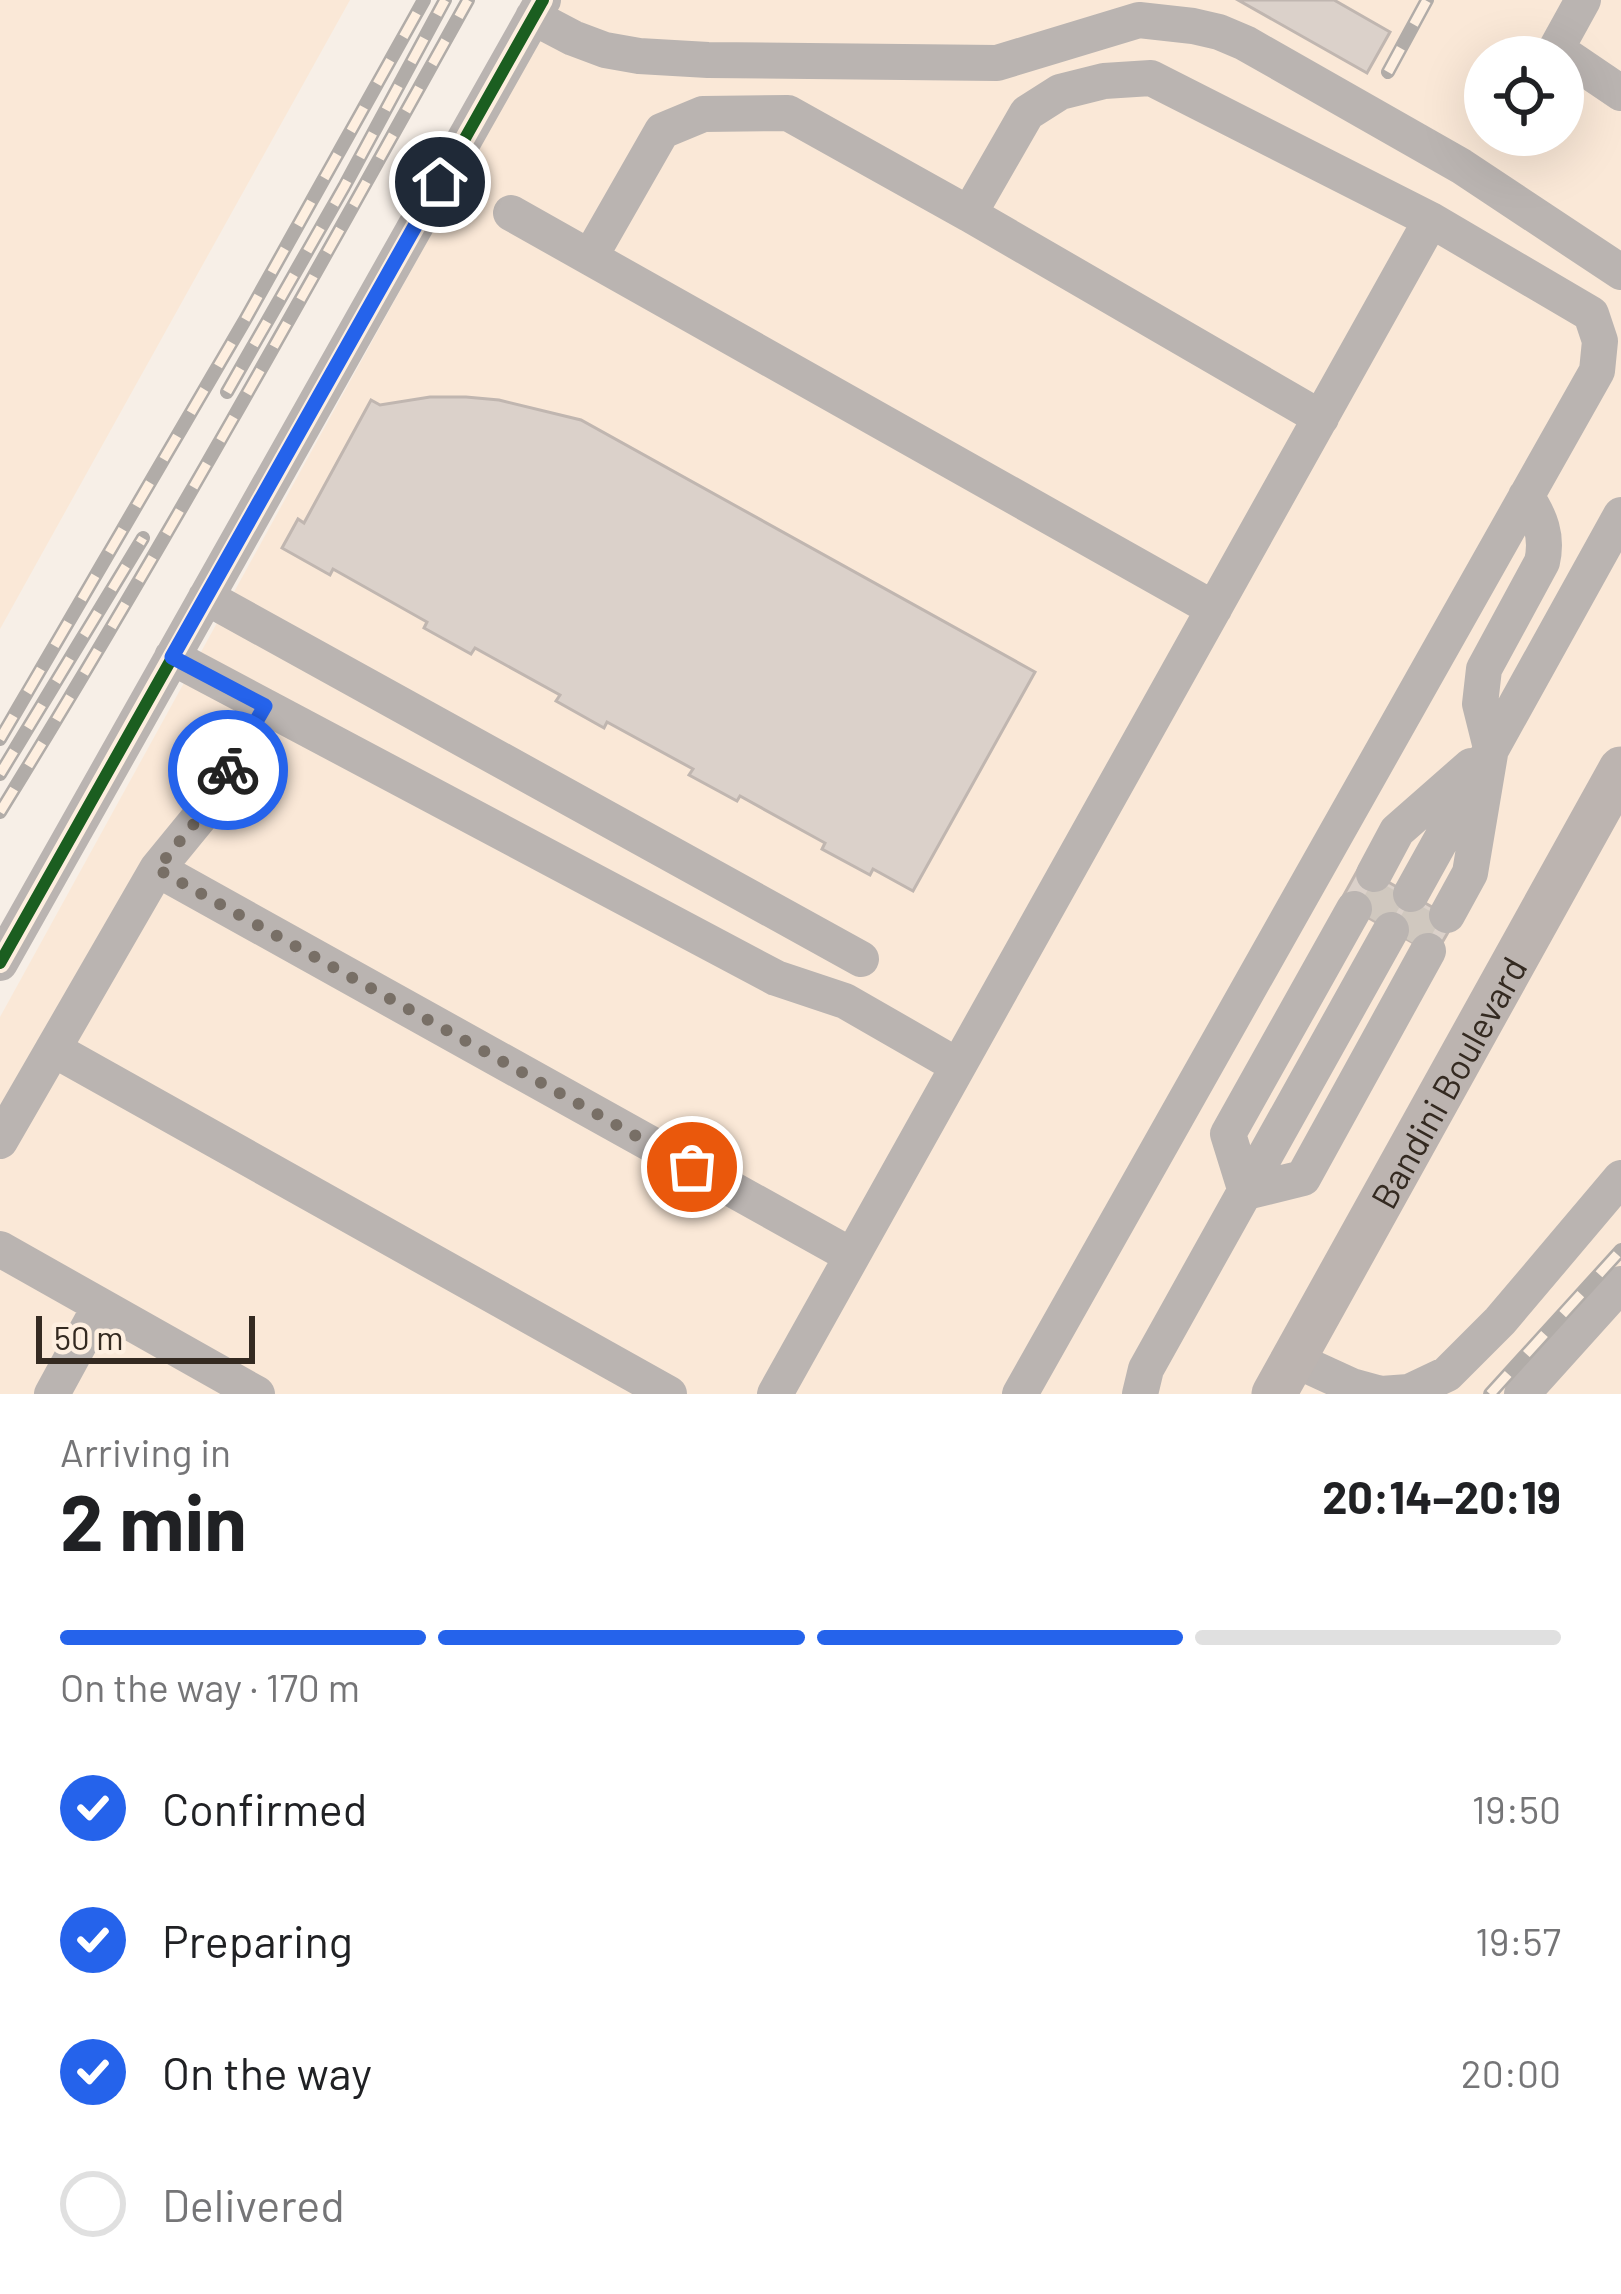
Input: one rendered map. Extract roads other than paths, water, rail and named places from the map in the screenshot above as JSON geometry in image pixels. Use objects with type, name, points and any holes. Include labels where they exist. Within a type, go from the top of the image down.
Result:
[{"type":"main road","name":"Bandini Boulevard","points":[[1283,1376],[1621,770]]},
{"type":"street","points":[[1583,0],[1556,49],[1621,93]]},
{"type":"street","points":[[0,963],[538,8],[573,38],[605,50],[708,60],[997,63],[1139,20],[1220,32],[1461,166],[1621,272]]},
{"type":"street","points":[[969,214],[1027,112],[1060,92],[1104,81],[1151,78],[1431,220],[1591,314],[1600,340],[1597,370],[1020,1394]]},
{"type":"street","points":[[590,257],[662,131],[703,114],[788,113],[1321,418]]},
{"type":"street","points":[[511,213],[1214,609]]},
{"type":"street","points":[[775,1394],[1431,220]]},
{"type":"street","points":[[1526,496],[1540,519],[1544,554],[1484,670],[1480,704],[1491,748],[1470,873],[1410,894],[1416,841],[1491,748],[1621,515]]},
{"type":"street","points":[[206,597],[861,959]]},
{"type":"street","points":[[172,657],[776,978],[844,1001],[958,1066]]},
{"type":"street","points":[[0,1142],[157,869],[202,814],[265,706]]},
{"type":"street","points":[[157,869],[852,1256]]},
{"type":"street","points":[[1140,1394],[1146,1370],[1246,1192],[1247,1145],[1390,930],[1303,1178],[1246,1192]]},
{"type":"street","points":[[53,1049],[669,1394]]},
{"type":"street","points":[[1283,1376],[1382,1394],[1409,1392],[1447,1374],[1500,1321],[1621,1178]]},
{"type":"street","points":[[0,1249],[257,1394]]},
{"type":"street","points":[[1522,1394],[1621,1284]]},
{"type":"street","points":[[52,1394],[100,1306]]},
{"type":"tunnel","points":[[1372,919],[1392,884]]},
{"type":"tunnel","points":[[1408,940],[1428,905]]},
{"type":"railway","points":[[0,739],[245,320],[424,0]]},
{"type":"railway","points":[[227,392],[445,0]]},
{"type":"railway","points":[[0,812],[180,510],[468,0]]},
{"type":"railway","points":[[1388,72],[1427,0]]},
{"type":"railway","points":[[0,774],[143,538]]},
{"type":"railway","points":[[1490,1394],[1621,1250]]}]
